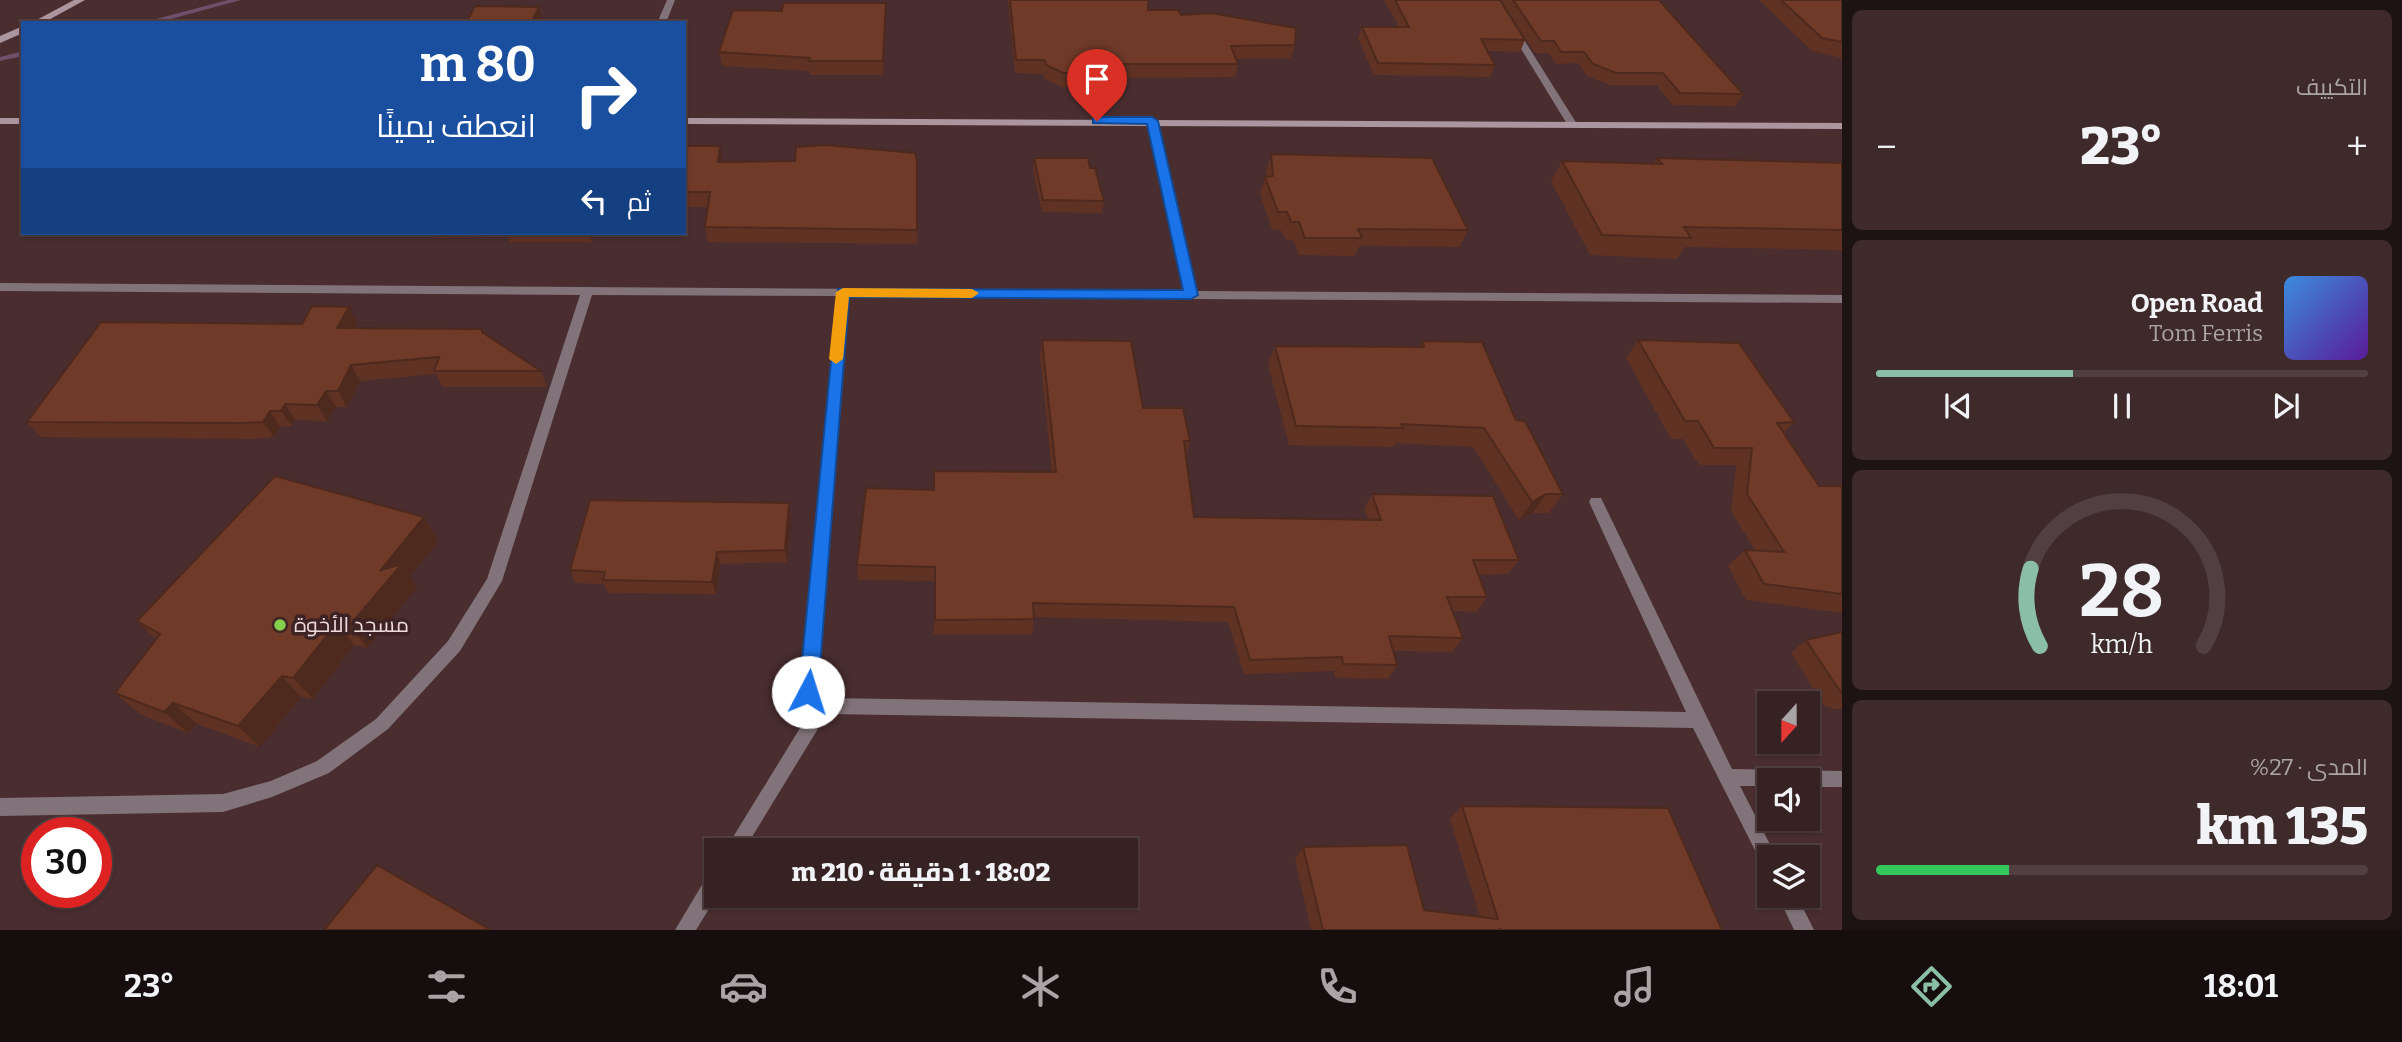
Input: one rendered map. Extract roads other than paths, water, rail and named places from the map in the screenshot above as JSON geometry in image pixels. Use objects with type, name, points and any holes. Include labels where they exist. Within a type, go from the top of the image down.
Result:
[{"type":"street","points":[[39,21],[81,0]]},
{"type":"street","points":[[663,21],[671,0]]},
{"type":"street","points":[[1495,0],[1572,124]]},
{"type":"street","points":[[0,40],[21,30]]},
{"type":"street","points":[[0,121],[21,121]]},
{"type":"street","points":[[686,121],[1842,126]]},
{"type":"street","points":[[1152,121],[1191,295]]},
{"type":"street","points":[[0,287],[1842,299]]},
{"type":"street","points":[[0,807],[223,803],[272,789],[323,767],[382,724],[454,646],[494,581],[587,291]]},
{"type":"street","points":[[843,292],[808,692],[822,706],[842,709],[1699,720]]},
{"type":"street","points":[[1596,502],[1761,845]]},
{"type":"street","points":[[741,838],[822,706]]},
{"type":"street","points":[[1727,777],[1842,779]]},
{"type":"street","points":[[685,930],[704,899]]},
{"type":"street","points":[[1793,908],[1804,930]]},
{"type":"waterway","points":[[153,21],[237,0]]},
{"type":"waterway","points":[[1,59],[21,54]]},
{"type":"place","name":"مسجد الأخوة","points":[[280,625]]}]
